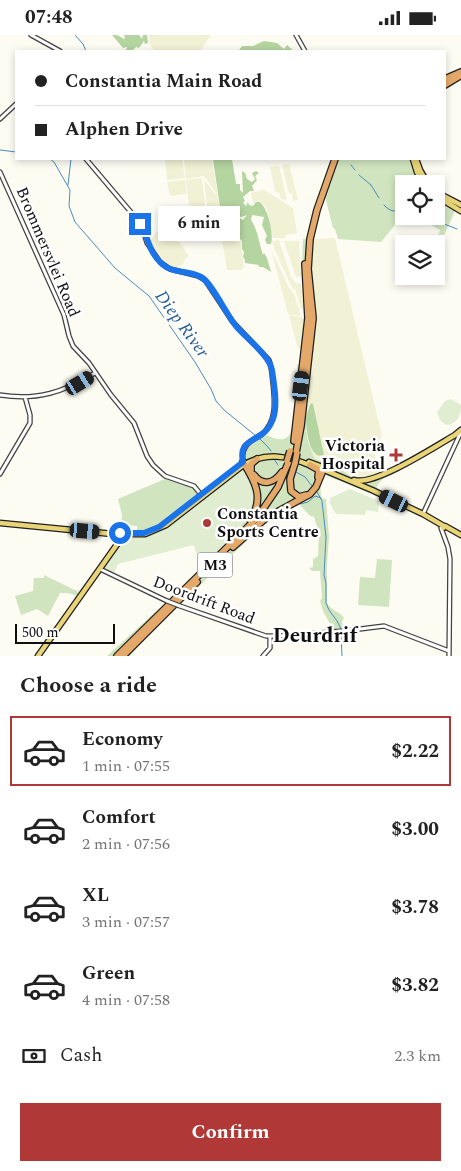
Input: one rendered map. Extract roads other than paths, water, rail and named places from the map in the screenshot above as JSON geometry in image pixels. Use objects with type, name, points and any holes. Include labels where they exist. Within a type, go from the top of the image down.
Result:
[{"type":"highway","points":[[446,81],[460,74]]},
{"type":"highway","points":[[294,452],[308,318],[305,269],[308,228],[334,160]]},
{"type":"highway","points":[[323,468],[309,493],[303,497],[296,496],[292,491],[290,482],[291,462],[298,441],[312,323],[308,269],[310,239],[316,210],[328,174]]},
{"type":"highway","points":[[251,471],[251,464],[257,459]]},
{"type":"highway","points":[[244,461],[260,481],[268,483],[280,475],[291,462]]},
{"type":"highway","points":[[230,547],[250,521],[257,506],[257,486],[244,461]]},
{"type":"highway","name":"M3","points":[[116,656],[139,637],[251,524],[278,487],[291,462]]},
{"type":"highway","points":[[310,465],[319,470],[318,479]]},
{"type":"highway","points":[[230,547],[266,518],[310,495],[316,487],[323,468]]},
{"type":"highway","points":[[124,656],[139,637]]},
{"type":"main road","points":[[415,160],[422,175]]},
{"type":"main road","points":[[445,198],[461,204]]},
{"type":"main road","points":[[445,200],[461,211]]},
{"type":"main road","points":[[353,481],[361,482],[388,472],[456,434]]},
{"type":"main road","points":[[118,542],[123,537],[145,534],[160,529],[244,461],[260,455],[280,453],[293,456],[353,481],[423,514],[433,519],[442,527],[461,535]]},
{"type":"main road","points":[[244,461],[280,456],[323,468]]},
{"type":"main road","points":[[361,482],[372,490]]},
{"type":"main road","points":[[0,523],[113,534],[144,533],[165,523],[203,496]]},
{"type":"main road","points":[[103,533],[133,535]]},
{"type":"main road","points":[[113,534],[118,537],[118,542]]},
{"type":"main road","points":[[38,656],[121,539],[120,534]]},
{"type":"street","points":[[30,35],[58,50]]},
{"type":"street","points":[[296,35],[304,50]]},
{"type":"street","points":[[0,119],[15,105]]},
{"type":"street","points":[[87,160],[142,226],[147,243],[160,262],[170,269],[198,276],[205,280],[232,321],[268,360],[271,367],[275,407],[273,419],[264,433],[246,444],[244,461]]},
{"type":"street","name":"Brommersvlei Road","points":[[0,172],[64,315],[72,344],[134,423],[147,455],[156,469],[165,476],[191,485],[203,496]]},
{"type":"street","points":[[0,395],[25,397],[44,395],[66,389],[96,373]]},
{"type":"street","points":[[0,474],[10,461],[30,421],[25,397]]},
{"type":"street","points":[[454,444],[456,434]]},
{"type":"street","points":[[423,514],[454,444],[456,434]]},
{"type":"street","points":[[442,527],[450,559],[449,656]]},
{"type":"street","name":"Doordrift Road","points":[[99,568],[167,601],[256,633],[270,636],[341,632],[385,627],[449,651]]},
{"type":"street","points":[[263,656],[270,648],[270,636]]},
{"type":"waterway","points":[[75,35],[86,50]]},
{"type":"waterway","points":[[0,150],[15,152]]},
{"type":"waterway","name":"Diep River","points":[[51,160],[70,190],[69,206],[75,222],[115,268],[149,296],[195,362],[216,401],[224,410],[256,436]]},
{"type":"waterway","points":[[68,185],[71,160]]},
{"type":"waterway","points":[[351,165],[355,170]]},
{"type":"waterway","points":[[359,175],[371,185],[379,198]]},
{"type":"waterway","points":[[384,205],[388,209],[395,211]]},
{"type":"waterway","points":[[445,224],[457,229]]},
{"type":"waterway","name":"Diep River","points":[[259,438],[271,451]]},
{"type":"waterway","name":"Diep River","points":[[274,459],[278,465]]},
{"type":"waterway","name":"Diep River","points":[[296,472],[305,477],[312,486]]},
{"type":"waterway","name":"Diep River","points":[[317,492],[322,501],[326,537],[324,575],[326,603],[341,629]]},
{"type":"waterway","points":[[300,504],[308,502],[315,496],[321,498]]},
{"type":"waterway","name":"Diep River","points":[[341,633],[342,656]]},
{"type":"place","name":"Victoria Hospital","points":[[396,455]]},
{"type":"place","name":"Constantia Sports Centre","points":[[207,523]]},
{"type":"district","name":"Deurdrif","points":[[315,636]]}]
